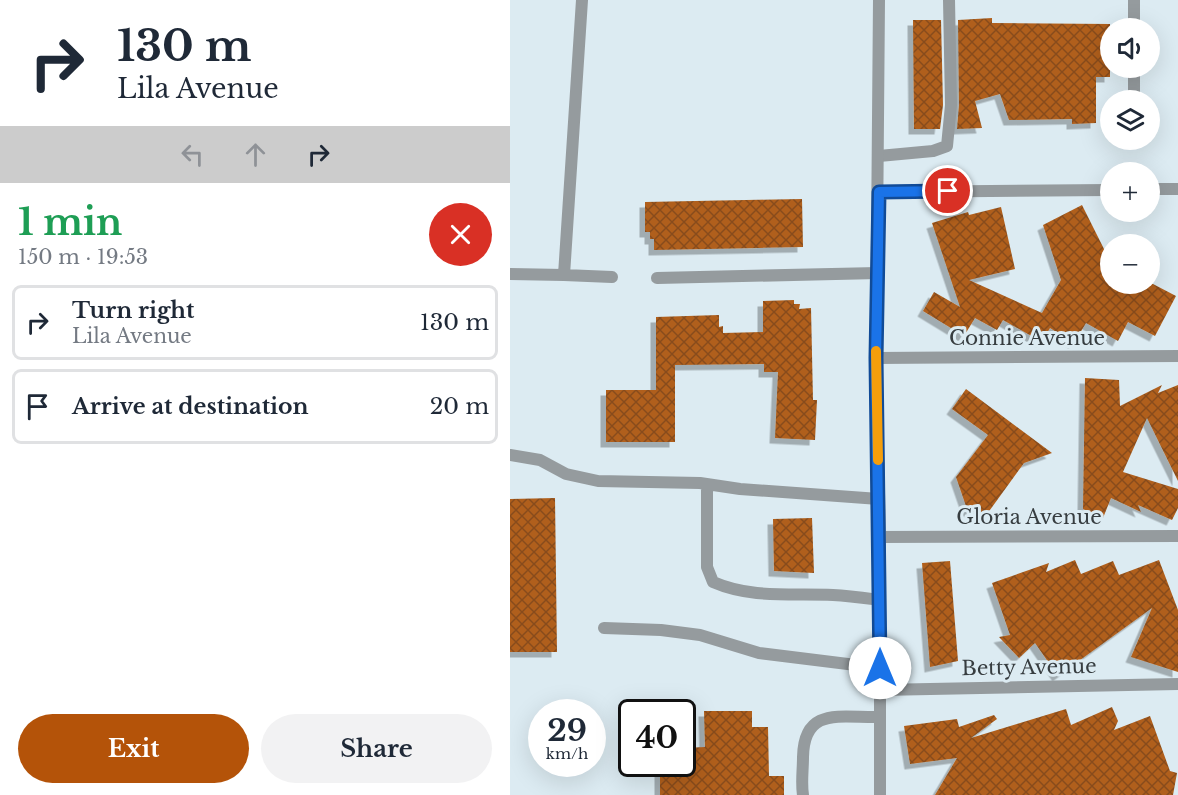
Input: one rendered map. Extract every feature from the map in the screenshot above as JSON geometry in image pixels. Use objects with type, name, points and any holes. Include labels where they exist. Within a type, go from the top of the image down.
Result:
[{"type":"street","points":[[564,275],[582,0]]},
{"type":"street","points":[[879,0],[876,358],[880,537],[880,795]]},
{"type":"street","points":[[879,156],[933,151],[947,146],[951,105],[949,0]]},
{"type":"street","points":[[1134,0],[1134,18]]},
{"type":"street","points":[[1160,189],[1178,189]]},
{"type":"street","points":[[879,192],[1100,190]]},
{"type":"street","points":[[657,278],[878,273]]},
{"type":"street","points":[[510,274],[612,277]]},
{"type":"street","name":"Connie Avenue","points":[[876,358],[1178,357]]},
{"type":"street","points":[[510,455],[540,460],[567,474],[598,481],[707,484],[740,489],[879,499]]},
{"type":"street","points":[[707,484],[707,567],[713,582],[733,590],[759,595],[835,595],[880,600]]},
{"type":"street","name":"Gloria Avenue","points":[[880,537],[1178,536]]},
{"type":"street","points":[[604,628],[661,630],[700,635],[759,653],[880,668]]},
{"type":"street","name":"Betty Avenue","points":[[880,690],[1178,684]]},
{"type":"street","points":[[803,795],[803,741],[808,729],[815,722],[826,718],[879,717]]},
{"type":"building","points":[[992,18],[992,23],[1100,24],[1100,77],[1096,77],[1096,123],[1072,124],[1072,119],[1009,120],[1000,94],[975,101],[982,128],[957,129],[958,20]]},
{"type":"building","points":[[913,20],[941,20],[943,105],[940,129],[914,129]]},
{"type":"building","points":[[802,199],[803,247],[654,250],[654,239],[650,239],[650,232],[645,232],[645,202]]},
{"type":"building","points":[[1082,205],[1100,241],[1100,294],[1160,294],[1160,288],[1176,296],[1155,336],[1128,322],[1118,341],[1086,323],[1074,343],[1050,328],[1042,342],[1003,320],[997,330],[975,318],[964,336],[923,311],[934,292],[960,307],[932,223],[968,212],[969,215],[1001,207],[1015,269],[969,280],[1042,313],[1061,280],[1043,225]]},
{"type":"building","points":[[794,300],[794,304],[800,304],[799,309],[811,308],[813,400],[817,400],[815,440],[775,438],[778,372],[764,372],[764,364],[675,365],[675,442],[606,442],[606,390],[656,390],[656,317],[719,315],[719,327],[723,326],[723,333],[763,332],[763,301]]},
{"type":"building","points":[[1085,378],[1119,380],[1120,406],[1162,385],[1158,393],[1178,385],[1178,481],[1147,418],[1123,472],[1178,489],[1178,508],[1172,520],[1138,505],[1141,512],[1111,498],[1103,518],[1083,509]]},
{"type":"building","points":[[966,389],[1052,453],[1024,463],[982,521],[967,509],[956,477],[988,435],[952,409]]},
{"type":"building","points":[[555,498],[557,652],[510,652],[510,499]]},
{"type":"building","points":[[812,518],[814,573],[774,571],[773,519]]},
{"type":"building","points":[[1075,560],[1081,574],[1113,561],[1119,575],[1159,560],[1178,610],[1178,672],[1131,657],[1152,608],[1058,676],[1035,643],[1019,658],[999,637],[1010,635],[992,583],[1049,563],[1046,572]]},
{"type":"building","points":[[950,561],[958,661],[930,667],[922,563]]},
{"type":"building","points":[[1112,707],[1118,721],[1114,730],[1150,716],[1170,771],[1177,773],[1173,795],[935,795],[957,758],[910,764],[904,726],[957,719],[959,727],[994,715],[997,719],[971,738],[1066,709],[1071,725]]},
{"type":"building","points":[[704,711],[752,711],[752,727],[768,727],[769,776],[784,776],[784,795],[660,795],[660,777],[696,777],[696,747],[705,747]]},
{"type":"slow traffic","points":[[876,351],[878,460]]},
{"type":"route","points":[[880,668],[876,358],[879,192],[948,191]]}]
